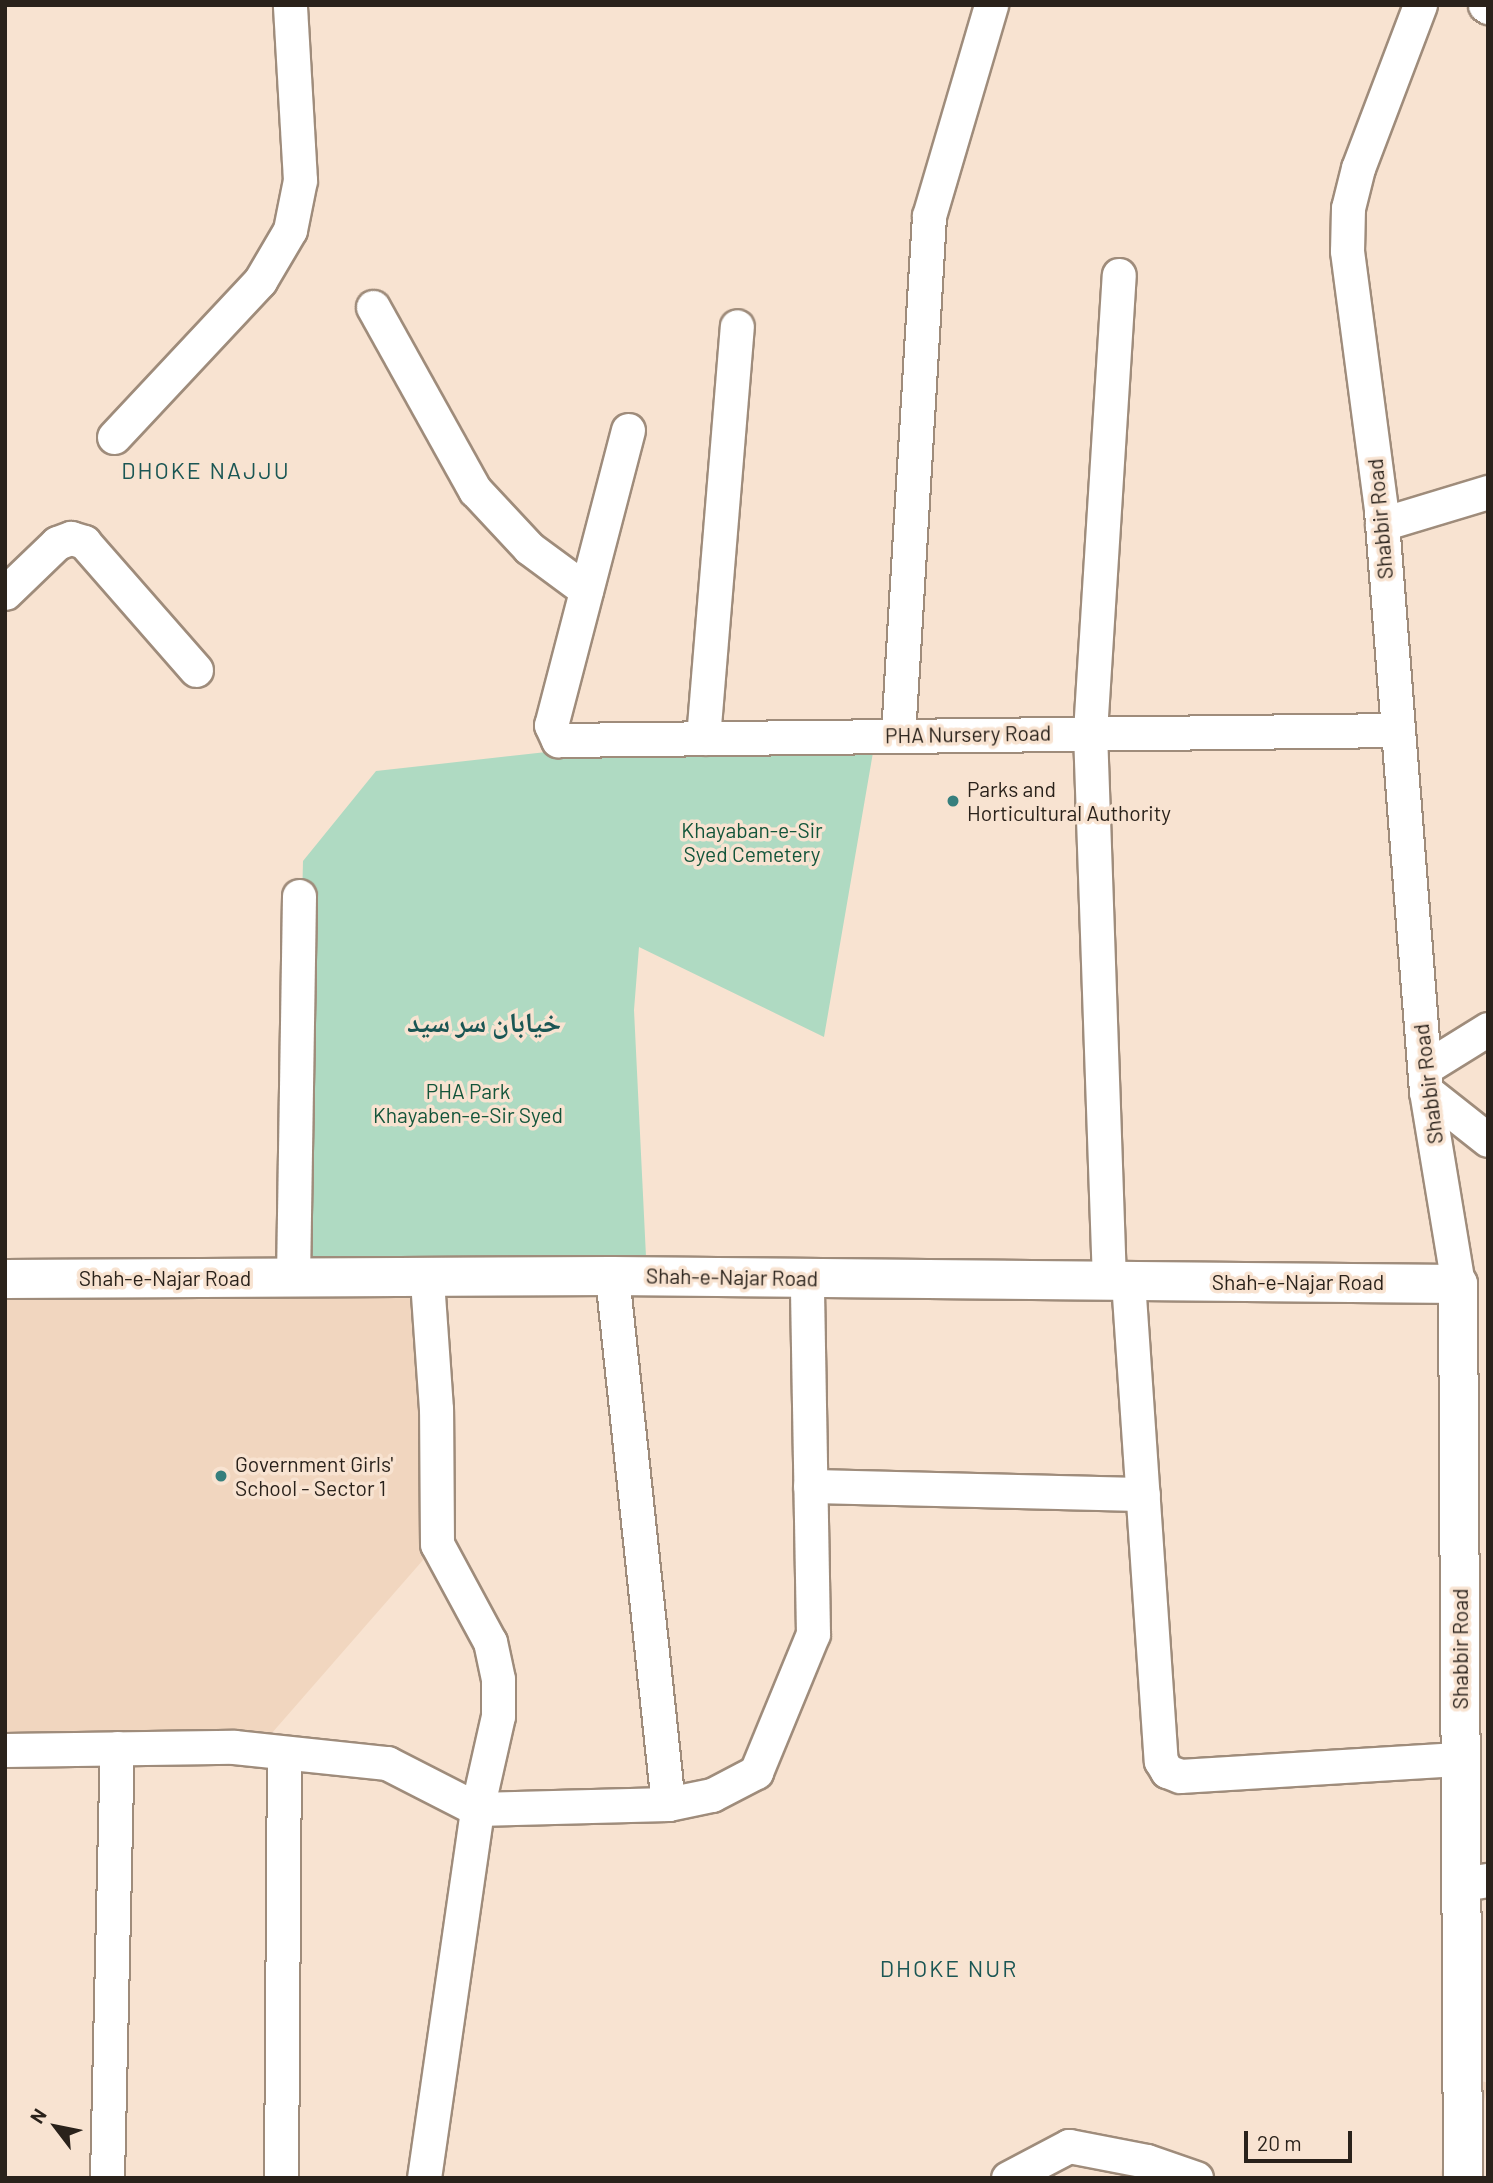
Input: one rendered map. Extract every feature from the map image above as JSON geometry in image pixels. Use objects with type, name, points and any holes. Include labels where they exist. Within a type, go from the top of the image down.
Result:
[{"type":"street","points":[[114,437],[260,281],[290,230],[300,180],[290,5]]},
{"type":"street","points":[[898,735],[929,216],[991,5]]},
{"type":"street","name":"Shabbir Road","points":[[1420,5],[1358,167],[1348,208],[1347,251],[1382,524],[1395,730],[1425,1079],[1458,1284],[1461,1759],[1475,1882],[1463,2178]]},
{"type":"street","points":[[1119,275],[1090,732],[1119,1281],[1143,1494],[1161,1761],[1167,1771],[1180,1776],[1461,1759]]},
{"type":"street","points":[[373,307],[475,490],[529,548],[586,590],[628,430]]},
{"type":"street","points":[[703,738],[737,326]]},
{"type":"street","points":[[1382,524],[1488,492]]},
{"type":"street","points":[[5,593],[57,543],[71,538],[84,542],[196,670]]},
{"type":"street","name":"PHA Nursery Road","points":[[586,590],[551,725],[558,740],[579,743],[703,738],[1395,730]]},
{"type":"street","points":[[293,1278],[299,896]]},
{"type":"street","points":[[1488,1029],[1425,1079],[1488,1140]]},
{"type":"street","points":[[612,1276],[668,1804]]},
{"type":"street","name":"Shah-e-Najar Road","points":[[5,1279],[612,1276],[1458,1284]]},
{"type":"street","points":[[5,1750],[234,1747],[387,1763],[477,1809],[668,1804],[712,1795],[756,1772],[813,1634],[807,1278]]},
{"type":"street","points":[[424,2178],[477,1809],[498,1716],[498,1679],[490,1642],[437,1544],[436,1409],[427,1279]]},
{"type":"street","points":[[810,1486],[1143,1494]]},
{"type":"street","points":[[107,2178],[117,1748]]},
{"type":"street","points":[[281,2178],[284,1753]]},
{"type":"street","points":[[1008,2178],[1069,2146],[1133,2168],[1195,2178]]},
{"type":"shaded area","name":"Government Girls' School - Sector 1","points":[[427,1279],[437,1544],[258,1749],[5,1750],[5,1280]]},
{"type":"shaded area","points":[[1463,2077],[1488,2084],[1466,2178],[1451,2178],[1440,2175]]},
{"type":"green space","name":"PHA Park Khayaben-e-Sir Syed","points":[[876,735],[824,1037],[639,947],[634,1010],[647,1277],[293,1278],[303,861],[376,771],[655,740]]},
{"type":"place","name":"Parks and Horticultural Authority","points":[[953,801]]},
{"type":"place","name":"Government Girls' School - Sector 1","points":[[221,1476]]},
{"type":"district","name":"DHOKE NAJJU","points":[[206,470]]},
{"type":"district","name":"خیابان سر سید","points":[[484,1021]]},
{"type":"district","name":"DHOKE NUR","points":[[949,1968]]},
{"type":"park label","name":"Khayaban-e-Sir Syed Cemetery","points":[[752,842]]}]
